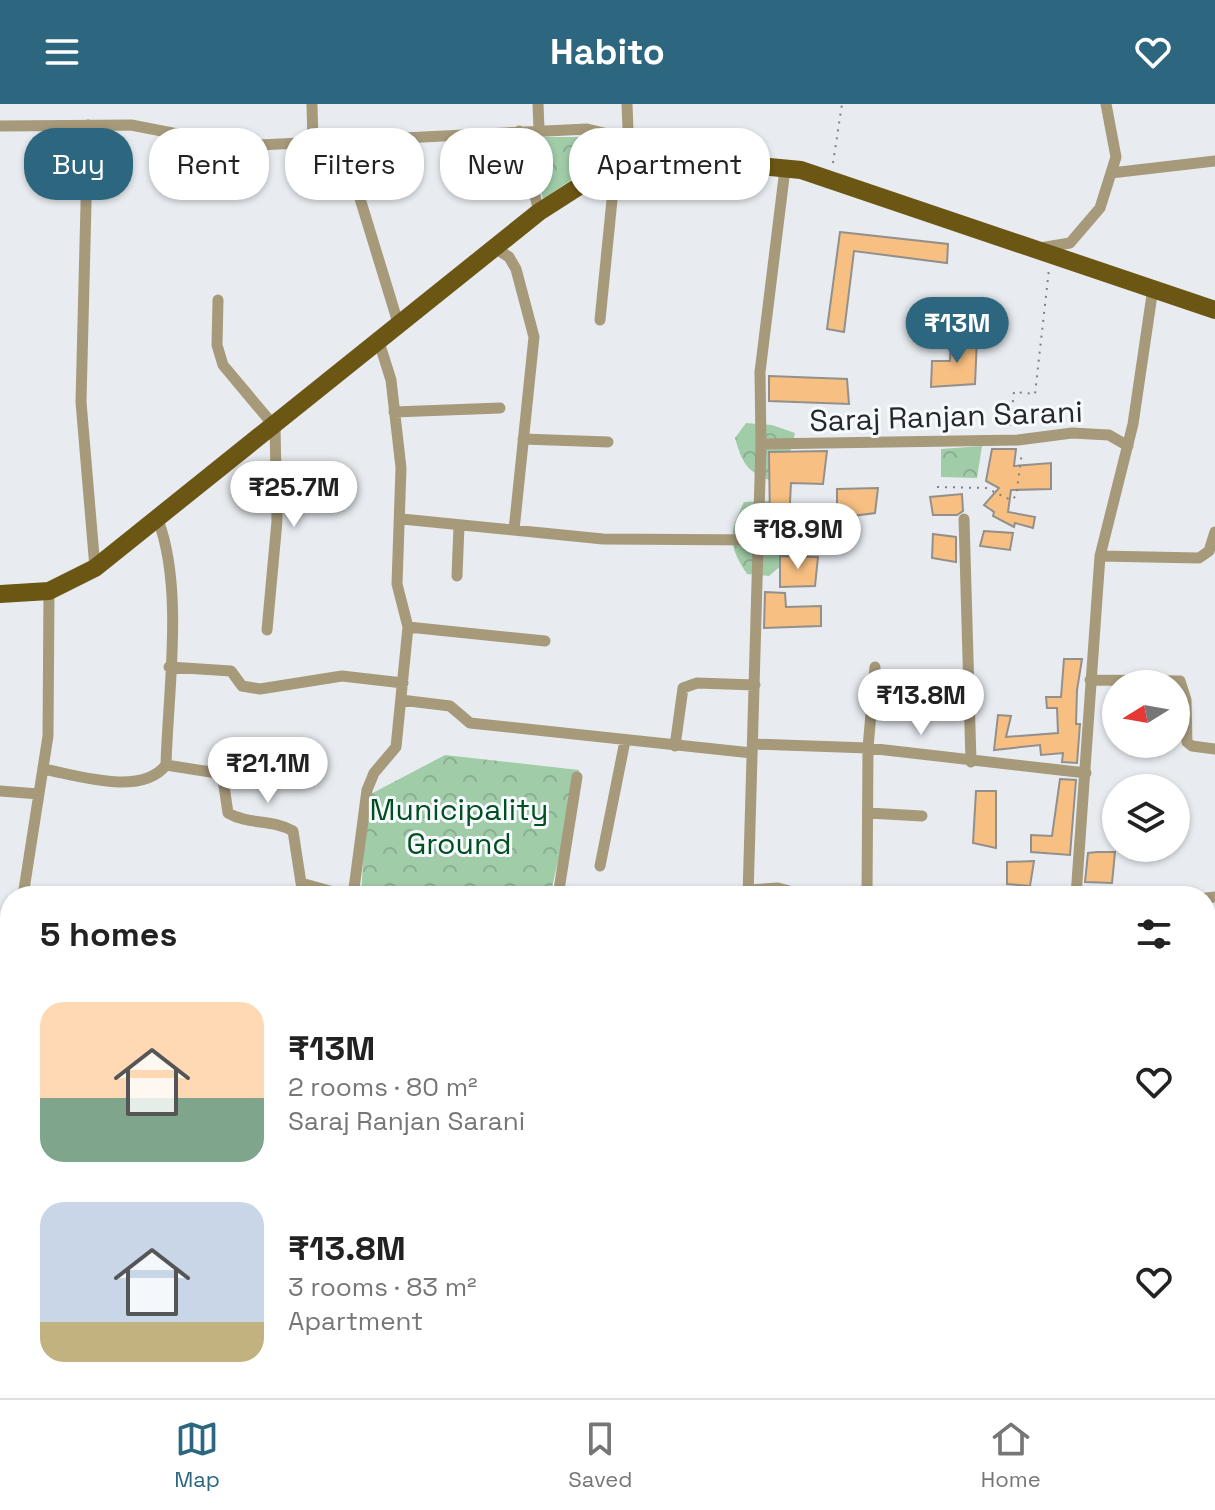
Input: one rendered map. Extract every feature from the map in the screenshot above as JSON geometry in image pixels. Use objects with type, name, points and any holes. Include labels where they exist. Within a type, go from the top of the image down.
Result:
[{"type":"main road","points":[[770,167],[829,180],[1215,310]]},
{"type":"main road","points":[[0,594],[49,591],[95,568],[275,427],[539,212],[569,193]]},
{"type":"street","points":[[312,104],[313,128]]},
{"type":"street","points":[[538,104],[539,128]]},
{"type":"street","points":[[627,104],[630,128]]},
{"type":"street","points":[[1044,252],[1070,243],[1100,208],[1116,157],[1106,104]]},
{"type":"street","points":[[88,125],[81,402],[95,568]]},
{"type":"street","points":[[0,126],[131,125],[240,146],[285,145]]},
{"type":"street","points":[[1111,173],[1215,161]]},
{"type":"street","points":[[748,886],[761,358],[785,169]]},
{"type":"street","points":[[360,200],[399,326]]},
{"type":"street","points":[[536,200],[539,212]]},
{"type":"street","points":[[600,320],[612,200]]},
{"type":"street","points":[[495,248],[509,257],[516,269],[534,337],[514,530]]},
{"type":"street","points":[[1077,886],[1100,556],[1128,446],[1153,288]]},
{"type":"street","points":[[218,300],[217,345],[223,365],[275,427],[278,511],[267,630]]},
{"type":"street","points":[[353,886],[367,790],[374,773],[396,747],[408,627],[397,584],[402,519],[391,380],[379,342]]},
{"type":"street","points":[[394,412],[500,408]]},
{"type":"street","name":"Saraj Ranjan Sarani","points":[[761,444],[1018,439],[1058,433],[1109,435],[1128,446]]},
{"type":"street","points":[[523,439],[608,442]]},
{"type":"street","points":[[402,519],[603,539],[759,540]]},
{"type":"street","points":[[964,519],[971,762]]},
{"type":"street","points":[[43,769],[132,781],[158,774],[166,765],[172,588],[170,557],[158,520]]},
{"type":"street","points":[[457,576],[459,526]]},
{"type":"street","points":[[1100,556],[1199,558],[1209,551],[1215,532]]},
{"type":"street","points":[[25,886],[48,736],[49,591]]},
{"type":"street","points":[[408,627],[545,641]]},
{"type":"street","points":[[169,667],[231,671],[242,686],[260,689],[342,676],[403,683]]},
{"type":"street","points":[[867,886],[868,748],[875,667]]},
{"type":"street","points":[[1090,680],[1180,681],[1186,700],[1187,742],[1192,746],[1215,749]]},
{"type":"street","points":[[675,746],[683,688],[697,683],[755,685]]},
{"type":"street","points":[[401,700],[450,706],[470,723],[625,741],[675,746],[868,748],[1086,773]]},
{"type":"street","points":[[600,866],[625,741]]},
{"type":"street","points":[[166,765],[217,773],[223,779],[228,813],[236,818],[283,825],[293,831],[301,883],[313,886]]},
{"type":"street","points":[[560,886],[577,777]]},
{"type":"street","points":[[0,791],[39,794]]},
{"type":"street","points":[[868,813],[922,816]]},
{"type":"street","points":[[958,1398],[968,1398]]},
{"type":"path","points":[[829,180],[842,104]]},
{"type":"path","points":[[937,487],[986,488],[1006,500],[1013,499],[1018,439],[1014,392],[1035,394],[1044,252]]},
{"type":"green space","points":[[553,137],[569,137],[569,181],[553,192]]},
{"type":"green space","points":[[746,423],[772,425],[795,433],[786,469],[777,483],[760,476],[744,462],[735,438]]},
{"type":"green space","points":[[982,446],[977,478],[941,477],[941,449]]},
{"type":"green space","points":[[790,500],[807,543],[769,576],[747,574],[736,554],[732,538],[744,502]]},
{"type":"green space","name":"Municipality Ground","points":[[445,755],[579,770],[552,886],[362,886],[367,796]]},
{"type":"building","points":[[840,232],[948,244],[947,263],[854,251],[844,332],[827,329]]},
{"type":"building","points":[[951,337],[977,339],[975,384],[931,387],[932,361],[950,361]]},
{"type":"building","points":[[769,376],[847,379],[849,404],[769,401]]},
{"type":"building","points":[[992,449],[1016,449],[1014,466],[1051,463],[1051,489],[1011,490],[1008,512],[1035,517],[1033,528],[1015,523],[1014,527],[993,516],[994,512],[984,505],[999,488],[986,481]]},
{"type":"building","points":[[827,451],[823,484],[791,483],[789,522],[770,524],[769,452]]},
{"type":"building","points":[[878,488],[875,513],[837,518],[837,489]]},
{"type":"building","points":[[962,494],[963,511],[957,515],[933,515],[930,497]]},
{"type":"building","points":[[984,531],[1013,533],[1010,550],[980,546]]},
{"type":"building","points":[[933,534],[956,537],[956,562],[932,558]]},
{"type":"building","points":[[780,556],[818,557],[815,586],[780,587]]},
{"type":"building","points":[[765,592],[785,593],[786,607],[821,606],[821,626],[764,628]]},
{"type":"building","points":[[1064,659],[1082,659],[1077,690],[1076,724],[1080,724],[1077,763],[1062,762],[1063,753],[1041,755],[1040,745],[994,750],[998,715],[1011,716],[1006,737],[1058,733],[1057,708],[1047,708],[1046,697],[1061,697]]},
{"type":"building","points":[[1060,779],[1076,780],[1070,855],[1031,852],[1031,835],[1052,836]]},
{"type":"building","points":[[976,791],[996,791],[996,848],[973,843]]},
{"type":"building","points":[[1102,852],[1102,862],[1114,862],[1112,883],[1085,882],[1088,853]]},
{"type":"building","points":[[1034,861],[1030,886],[1007,884],[1007,862]]}]
